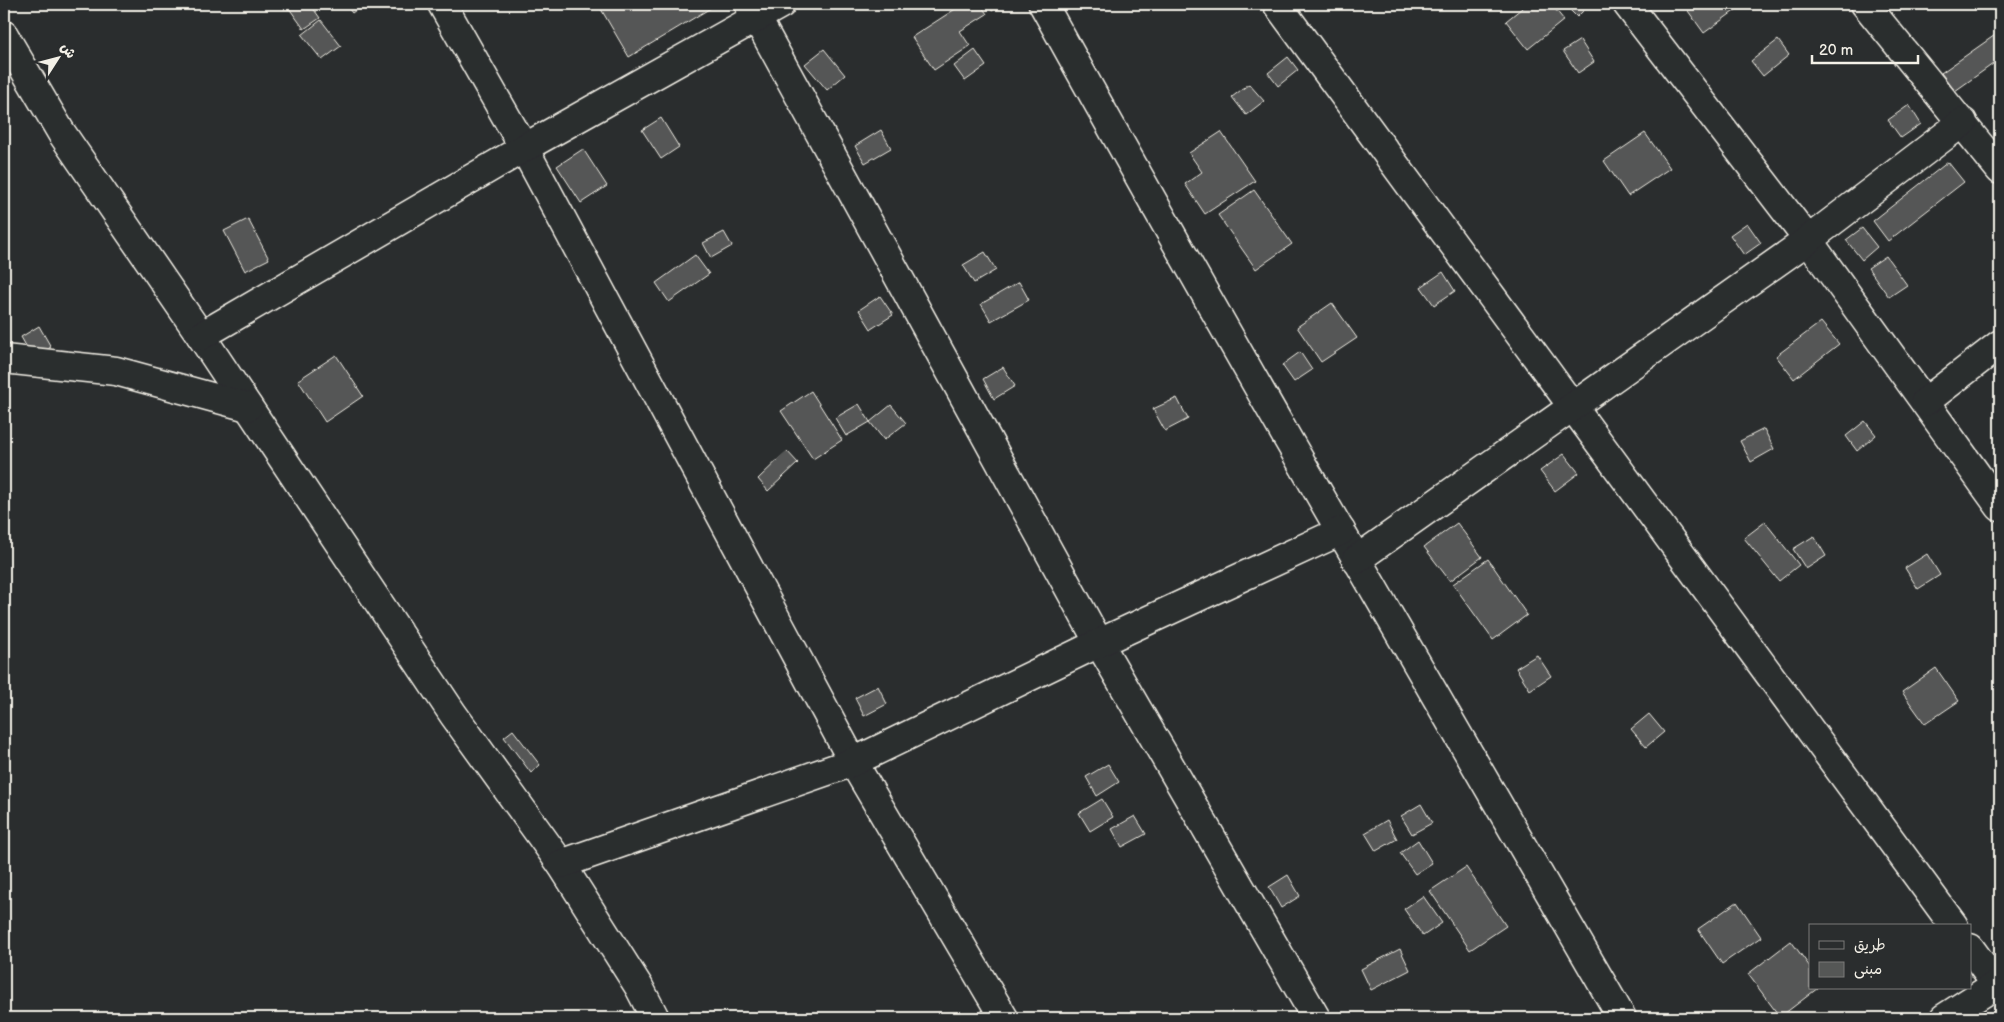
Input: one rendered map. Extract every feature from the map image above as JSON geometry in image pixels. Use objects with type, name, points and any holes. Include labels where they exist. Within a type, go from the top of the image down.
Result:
[{"type":"street","points":[[442,4],[524,148],[853,762],[1004,1018]]},
{"type":"street","points":[[201,336],[524,148],[753,10],[781,4]]},
{"type":"street","points":[[1043,4],[1156,209],[1356,560],[1622,1018]]},
{"type":"street","points":[[1277,4],[1953,924]]},
{"type":"street","points":[[1627,4],[1808,240],[2000,507]]},
{"type":"street","points":[[1865,4],[1963,122],[2000,170]]},
{"type":"street","points":[[753,10],[1099,644],[1316,1018]]},
{"type":"street","points":[[4,35],[61,132],[201,336],[453,714],[561,864],[639,987],[656,1018]]},
{"type":"street","points":[[1356,560],[1808,240],[1963,122]]},
{"type":"street","points":[[1925,402],[2000,344]]},
{"type":"street","points":[[4,359],[116,371],[248,406]]},
{"type":"street","points":[[561,864],[853,762],[1341,531]]},
{"type":"street","points":[[1944,1018],[1999,985],[1972,951]]},
{"type":"building","points":[[286,4],[310,4],[320,18],[304,29]]},
{"type":"building","points":[[345,4],[364,4],[352,13]]},
{"type":"building","points":[[598,4],[713,4],[714,6],[629,57]]},
{"type":"building","points":[[963,4],[980,4],[987,14],[960,31],[970,46],[934,70],[912,37]]},
{"type":"building","points":[[987,4],[1003,4],[992,11]]},
{"type":"building","points":[[1527,4],[1551,4],[1564,20],[1528,49],[1506,21]]},
{"type":"building","points":[[1564,4],[1585,4],[1588,6],[1577,17]]},
{"type":"building","points":[[1683,4],[1744,4],[1704,33]]},
{"type":"building","points":[[2000,4],[2000,22],[1990,6]]},
{"type":"building","points":[[321,20],[341,46],[322,60],[302,35]]},
{"type":"building","points":[[1998,33],[2000,37],[2000,59],[1955,91],[1941,73]]},
{"type":"building","points":[[1580,40],[1594,62],[1578,73],[1563,51]]},
{"type":"building","points":[[1778,40],[1789,55],[1763,76],[1751,61]]},
{"type":"building","points":[[824,49],[845,75],[827,90],[805,64]]},
{"type":"building","points":[[975,50],[986,66],[965,81],[954,66]]},
{"type":"building","points":[[1288,57],[1298,70],[1278,86],[1268,73]]},
{"type":"building","points":[[1249,84],[1264,101],[1246,115],[1232,97]]},
{"type":"building","points":[[1909,105],[1921,124],[1901,138],[1888,120]]},
{"type":"building","points":[[661,118],[679,147],[661,159],[642,130]]},
{"type":"building","points":[[881,130],[891,148],[865,163],[855,146]]},
{"type":"building","points":[[1221,132],[1255,181],[1205,214],[1185,184],[1202,172],[1189,153]]},
{"type":"building","points":[[1645,133],[1670,168],[1628,196],[1604,161]]},
{"type":"building","points":[[583,149],[607,186],[581,203],[557,166]]},
{"type":"building","points":[[1948,162],[1964,182],[1888,241],[1873,221]]},
{"type":"building","points":[[1254,190],[1292,244],[1256,269],[1218,215]]},
{"type":"building","points":[[248,219],[269,259],[245,271],[224,231]]},
{"type":"building","points":[[1747,223],[1761,243],[1744,255],[1730,235]]},
{"type":"building","points":[[1862,228],[1877,247],[1862,260],[1846,240]]},
{"type":"building","points":[[724,232],[732,246],[711,258],[703,243]]},
{"type":"building","points":[[985,252],[996,270],[974,283],[963,265]]},
{"type":"building","points":[[695,255],[709,274],[669,302],[656,283]]},
{"type":"building","points":[[1886,256],[1907,285],[1889,297],[1868,268]]},
{"type":"building","points":[[1443,272],[1455,291],[1434,305],[1421,287]]},
{"type":"building","points":[[1019,282],[1029,300],[991,321],[981,304]]},
{"type":"building","points":[[880,296],[893,315],[871,329],[859,310]]},
{"type":"building","points":[[1332,303],[1357,338],[1321,362],[1297,327]]},
{"type":"building","points":[[1821,322],[1839,344],[1794,379],[1776,356]]},
{"type":"building","points":[[39,326],[51,347],[33,358],[21,337]]},
{"type":"building","points":[[1300,352],[1312,370],[1294,382],[1282,365]]},
{"type":"building","points":[[336,355],[363,396],[325,422],[298,380]]},
{"type":"building","points":[[1003,367],[1015,386],[994,399],[983,379]]},
{"type":"building","points":[[811,391],[842,440],[813,459],[781,411]]},
{"type":"building","points":[[1177,398],[1188,419],[1165,431],[1153,409]]},
{"type":"building","points":[[859,404],[870,422],[846,436],[835,418]]},
{"type":"building","points":[[891,405],[906,423],[884,440],[870,422]]},
{"type":"building","points":[[1865,421],[1876,435],[1857,451],[1846,436]]},
{"type":"building","points":[[1764,429],[1774,449],[1751,462],[1740,441]]},
{"type":"building","points":[[787,451],[798,463],[768,491],[758,479]]},
{"type":"building","points":[[1564,454],[1579,473],[1555,491],[1540,471]]},
{"type":"building","points":[[1765,522],[1799,565],[1779,581],[1744,538]]},
{"type":"building","points":[[1457,523],[1482,557],[1450,581],[1424,547]]},
{"type":"building","points":[[1814,536],[1826,556],[1806,569],[1793,549]]},
{"type":"building","points":[[1927,554],[1940,575],[1918,589],[1905,568]]},
{"type":"building","points":[[1488,559],[1527,615],[1493,640],[1453,584]]},
{"type":"building","points":[[1537,655],[1551,676],[1530,690],[1516,668]]},
{"type":"building","points":[[1936,668],[1959,701],[1925,724],[1902,692]]},
{"type":"building","points":[[878,686],[887,704],[864,716],[855,698]]},
{"type":"building","points":[[1649,714],[1664,732],[1646,747],[1631,729]]},
{"type":"building","points":[[513,730],[540,765],[531,773],[504,737]]},
{"type":"building","points":[[1108,764],[1119,782],[1097,796],[1086,777]]},
{"type":"building","points":[[1102,799],[1113,817],[1090,831],[1079,813]]},
{"type":"building","points":[[1421,804],[1432,823],[1412,834],[1401,816]]},
{"type":"building","points":[[1135,816],[1146,834],[1122,847],[1112,829]]},
{"type":"building","points":[[1387,820],[1397,839],[1376,851],[1365,833]]},
{"type":"building","points":[[1418,840],[1432,863],[1415,874],[1400,853]]},
{"type":"building","points":[[1466,867],[1506,926],[1470,950],[1430,891]]},
{"type":"building","points":[[1288,875],[1300,896],[1281,908],[1269,887]]},
{"type":"building","points":[[1423,896],[1442,923],[1423,936],[1404,909]]},
{"type":"building","points":[[1737,902],[1761,937],[1722,964],[1698,929]]},
{"type":"building","points":[[1791,941],[1809,966],[1809,990],[1815,990],[1780,1017],[1748,974]]},
{"type":"building","points":[[1400,949],[1410,970],[1371,990],[1361,969]]}]
